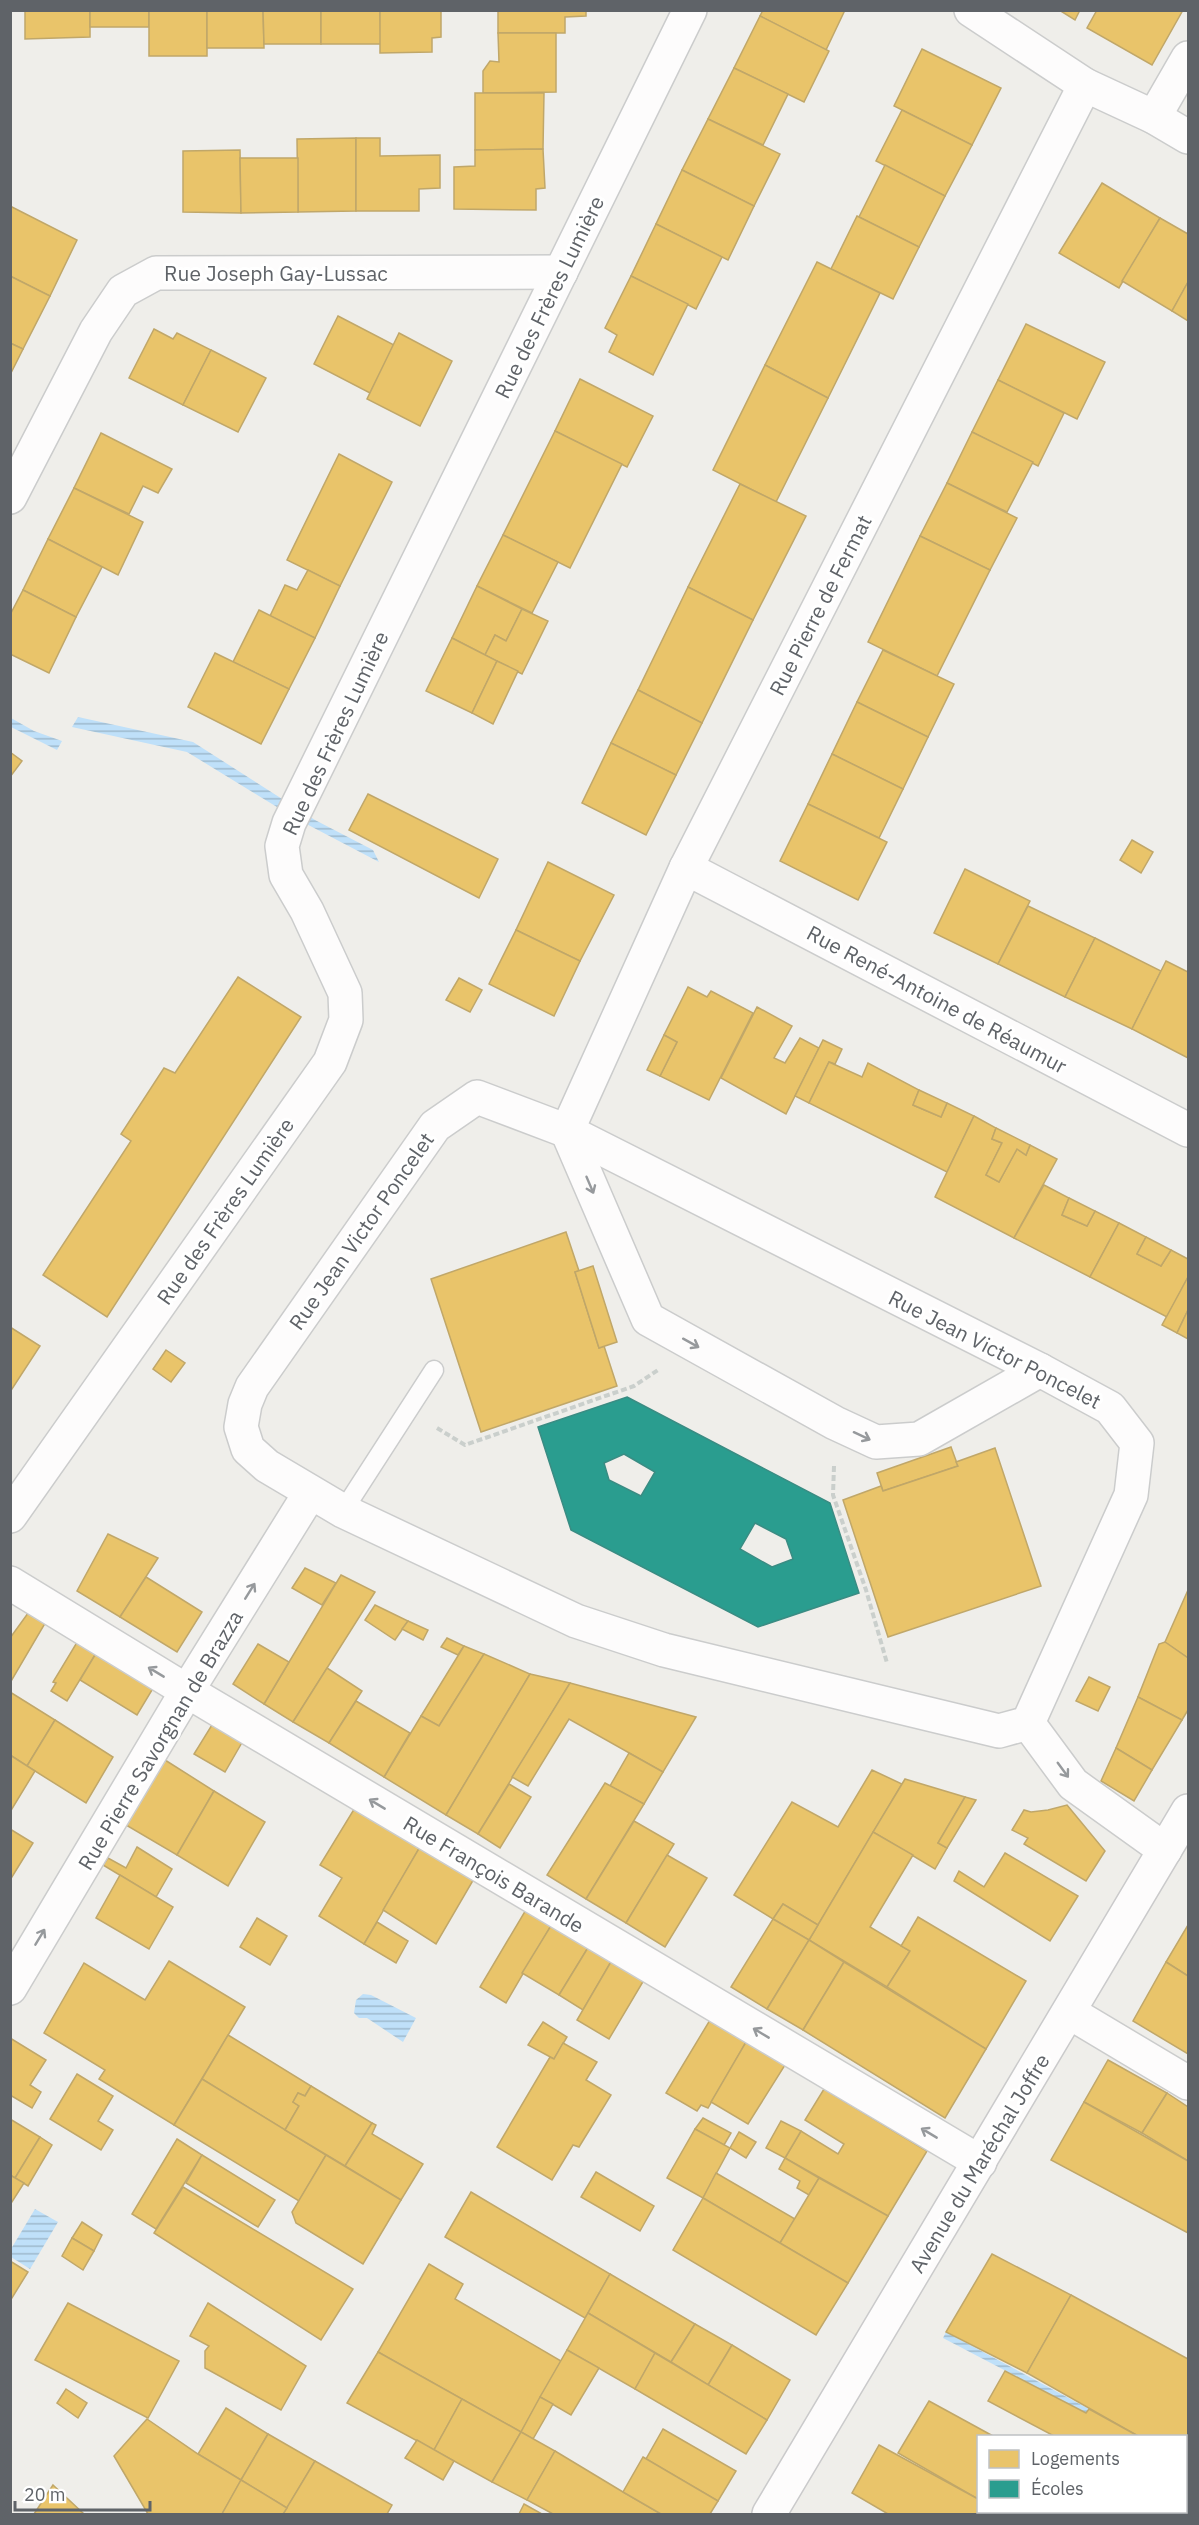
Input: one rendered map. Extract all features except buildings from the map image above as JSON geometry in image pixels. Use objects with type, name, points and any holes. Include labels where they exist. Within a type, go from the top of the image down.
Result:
[{"type":"street","name":"Rue des Frères Lumière","points":[[10,1516],[330,1062],[346,1020],[345,993],[307,911],[286,875],[282,846],[294,812],[690,10]]},
{"type":"street","points":[[971,10],[1085,85],[1154,117],[1188,137]]},
{"type":"street","points":[[1154,117],[1188,57]]},
{"type":"street","name":"Rue Pierre de Fermat","points":[[567,1131],[686,868],[1085,85]]},
{"type":"street","name":"Rue Joseph Gay-Lussac","points":[[10,497],[96,331],[123,291],[156,273],[561,273]]},
{"type":"street","name":"Rue René-Antoine de Réaumur","points":[[686,868],[1188,1130]]},
{"type":"street","name":"Rue Jean Victor Poncelet","points":[[477,1097],[567,1131],[1040,1370],[1110,1408],[1137,1443],[1131,1495],[1014,1727],[900,1707],[664,1650],[576,1621],[343,1511],[310,1493],[267,1466],[249,1449],[241,1427],[245,1404],[252,1387],[435,1126],[477,1097]]},
{"type":"street","points":[[567,1131],[648,1319],[835,1424],[876,1443],[919,1439],[1040,1370]]},
{"type":"street","name":"Rue Pierre Savorgnan de Brazza","points":[[10,1988],[310,1493]]},
{"type":"street","name":"Rue François Barande","points":[[10,1583],[980,2162]]},
{"type":"street","points":[[1014,1727],[1073,1784],[1165,1850]]},
{"type":"street","name":"Avenue du Maréchal Joffre","points":[[770,2514],[1188,1811]]},
{"type":"street","points":[[1069,2012],[1188,2083]]},
{"type":"lane","points":[[343,1511],[434,1370]]},
{"type":"path","points":[[408,1410],[465,1445],[634,1386],[695,1345]]},
{"type":"path","points":[[835,1424],[833,1495],[866,1590],[900,1707]]},
{"type":"water","points":[[78,717],[193,742],[315,820],[373,850],[379,862],[295,818],[187,752],[72,727]]},
{"type":"water","points":[[11,718],[34,731],[62,741],[57,750],[11,727]]},
{"type":"water","points":[[363,1994],[371,1995],[416,2018],[403,2042],[367,2018],[359,2018],[354,2013],[356,2000]]},
{"type":"water","points":[[35,2209],[58,2222],[30,2269],[11,2257],[11,2249]]},
{"type":"water","points":[[946,2332],[1089,2409],[1086,2413],[943,2338]]}]
